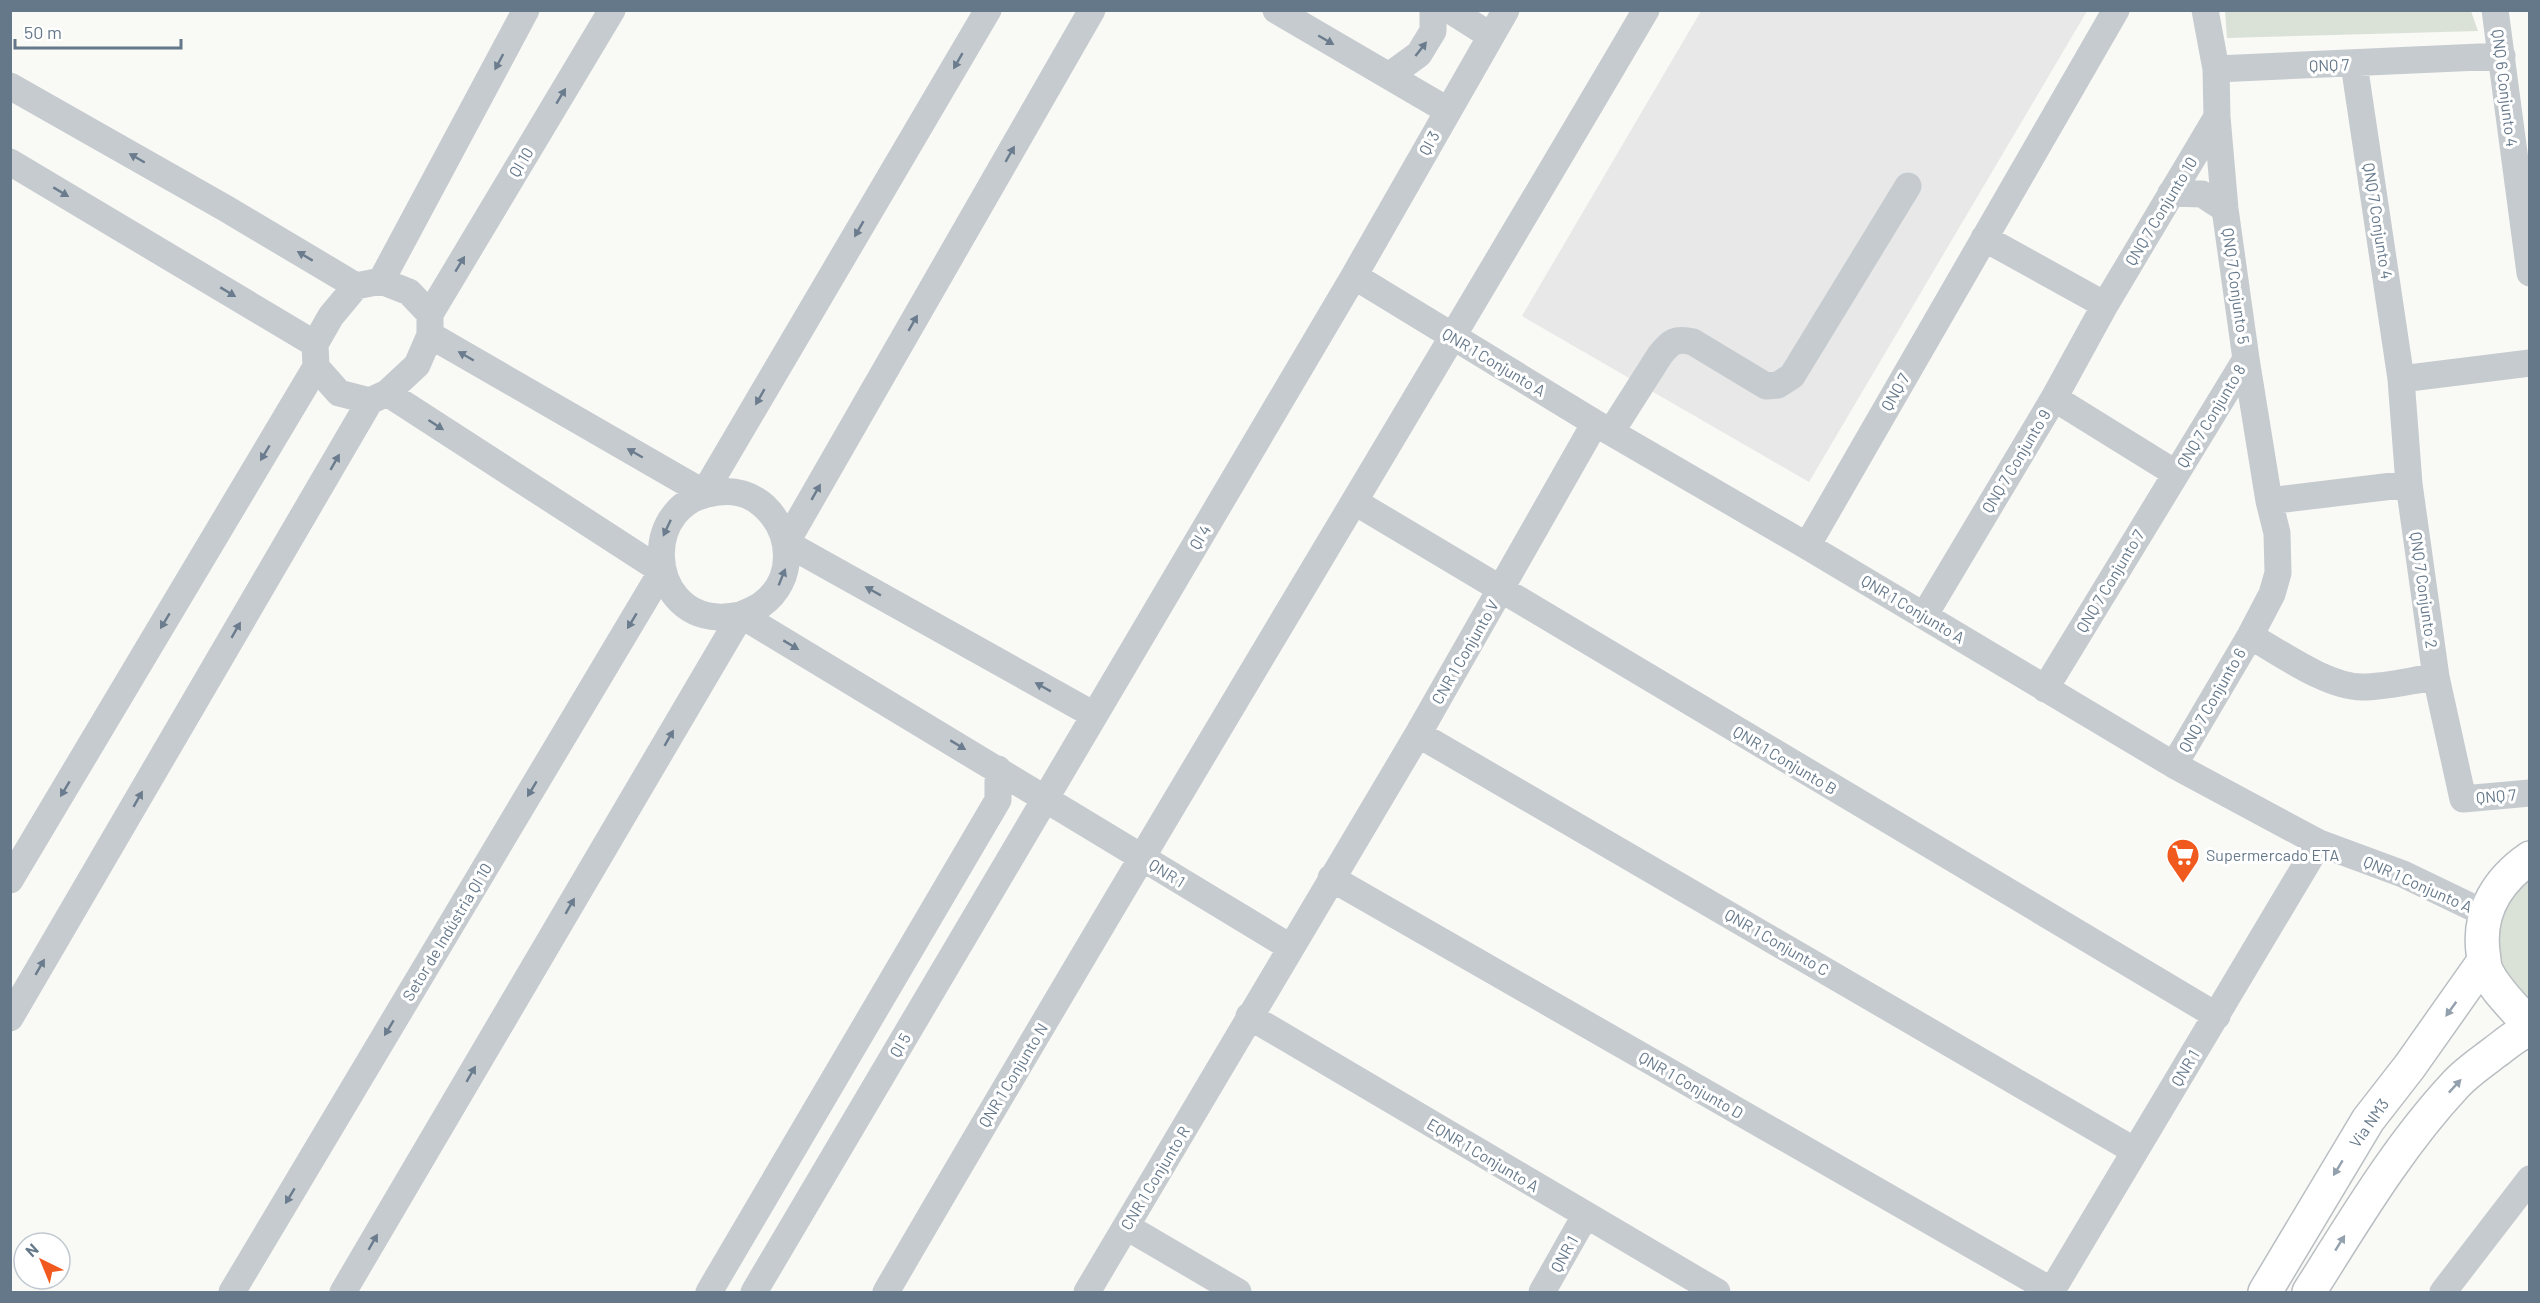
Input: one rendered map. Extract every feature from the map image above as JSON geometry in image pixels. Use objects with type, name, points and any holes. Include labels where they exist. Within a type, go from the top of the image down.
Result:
[{"type":"main road","points":[[2529,858],[2505,877],[2488,904],[2481,936],[2484,961],[2492,981],[2523,1018],[2529,1021]]},
{"type":"main road","name":"Via NM3","points":[[2265,1293],[2368,1120],[2410,1066],[2484,961]]},
{"type":"main road","points":[[2309,1293],[2377,1186],[2457,1082],[2517,1036],[2529,1031]]},
{"type":"street","points":[[10,880],[316,355],[331,316],[368,284],[526,10]]},
{"type":"street","name":"QI 10","points":[[430,324],[612,10]]},
{"type":"street","points":[[704,493],[988,10]]},
{"type":"street","points":[[786,543],[1092,10]]},
{"type":"street","points":[[1276,10],[1447,110]]},
{"type":"street","points":[[1389,76],[1419,54],[1433,31],[1433,10]]},
{"type":"street","points":[[1450,10],[1491,36]]},
{"type":"street","name":"QI 3","points":[[1354,276],[1506,10]]},
{"type":"street","name":"QNR 1 Conjunto N","points":[[886,1293],[1142,857],[1646,10]]},
{"type":"street","name":"QNQ 7","points":[[1807,546],[2116,10]]},
{"type":"street","points":[[2205,10],[2216,69]]},
{"type":"street","name":"QNQ 6 Conjunto 4","points":[[2495,10],[2502,56],[2520,140],[2529,273]]},
{"type":"street","name":"QNQ 7","points":[[2216,69],[2502,56]]},
{"type":"street","name":"QNQ 7 Conjunto 4","points":[[2354,64],[2402,379]]},
{"type":"street","name":"QNQ 7 Conjunto 5","points":[[2216,69],[2217,117],[2225,209],[2246,359],[2269,501],[2277,533],[2278,573],[2272,594],[2250,636]]},
{"type":"street","points":[[10,86],[225,208],[368,284],[409,292],[430,324],[704,493]]},
{"type":"street","name":"QNQ 7 Conjunto 10","points":[[2105,305],[2217,117]]},
{"type":"street","points":[[10,162],[316,355],[339,393],[378,397],[662,571]]},
{"type":"street","name":"CNR 1 Conjunto V","points":[[1331,878],[1418,734],[1500,590],[1603,428],[1669,344],[1679,339],[1693,342],[1766,386],[1778,385],[1791,376],[1908,186]]},
{"type":"street","points":[[2171,193],[2202,194],[2225,209]]},
{"type":"street","points":[[1984,238],[2105,305]]},
{"type":"street","name":"QNR 1 Conjunto A","points":[[1354,276],[1603,428],[1807,546],[2174,765],[2319,843],[2403,874],[2486,914]]},
{"type":"street","name":"QI 4","points":[[1046,798],[1354,276]]},
{"type":"street","name":"QNQ 7 Conjunto 9","points":[[1924,616],[2054,398],[2105,305]]},
{"type":"street","points":[[10,1018],[378,397],[417,365],[430,324]]},
{"type":"street","name":"QNQ 7 Conjunto 8","points":[[2175,473],[2246,359]]},
{"type":"street","points":[[2402,379],[2529,363]]},
{"type":"street","name":"QNQ 7 Conjunto 2","points":[[2402,379],[2409,484],[2436,677],[2463,800]]},
{"type":"street","points":[[2054,398],[2175,473]]},
{"type":"street","name":"QNQ 7 Conjunto 7","points":[[2045,689],[2175,473]]},
{"type":"street","points":[[2269,501],[2409,484]]},
{"type":"street","points":[[731,491],[757,499],[776,518],[786,543],[786,566],[777,588],[762,605],[741,615],[717,617],[694,611],[675,596],[662,571],[660,547],[668,524],[683,505],[704,493],[731,491]]},
{"type":"street","name":"QNR 1 Conjunto B","points":[[1354,502],[2217,1016]]},
{"type":"street","points":[[786,543],[1094,715]]},
{"type":"street","name":"Setor de Indústria QI 10","points":[[232,1293],[662,571]]},
{"type":"street","points":[[343,1293],[741,615]]},
{"type":"street","name":"QNR 1","points":[[741,615],[1290,947]]},
{"type":"street","points":[[2250,636],[2330,680],[2347,685],[2362,687],[2436,677]]},
{"type":"street","name":"QNQ 7 Conjunto 6","points":[[2174,765],[2250,636]]},
{"type":"street","name":"QNR 1 Conjunto C","points":[[1418,734],[2136,1150]]},
{"type":"street","points":[[709,1293],[998,800],[998,769]]},
{"type":"street","name":"QNQ 7","points":[[2463,800],[2529,793]]},
{"type":"street","name":"QI 5","points":[[754,1293],[1046,798]]},
{"type":"street","name":"QNR 1","points":[[2051,1292],[2319,843]]},
{"type":"street","points":[[1249,1016],[1331,878]]},
{"type":"street","name":"QNR 1 Conjunto D","points":[[1331,878],[2051,1292]]},
{"type":"street","name":"CNR 1 Conjunto R","points":[[1087,1293],[1249,1016]]},
{"type":"street","name":"EQNR 1 Conjunto A","points":[[1249,1016],[1717,1293]]},
{"type":"street","points":[[2444,1293],[2529,1179]]},
{"type":"street","name":"QNR 1","points":[[1542,1293],[1585,1216]]},
{"type":"street","points":[[1126,1227],[1238,1293]]},
{"type":"shaded area","points":[[1701,11],[2087,11],[1809,482],[1522,316]]},
{"type":"shaded area","points":[[2225,11],[2471,11],[2478,31],[2227,38]]},
{"type":"shaded area","points":[[2529,858],[2529,1021],[2492,981],[2488,905]]},
{"type":"place","name":"Supermercado ETA","points":[[2183,884]]}]
